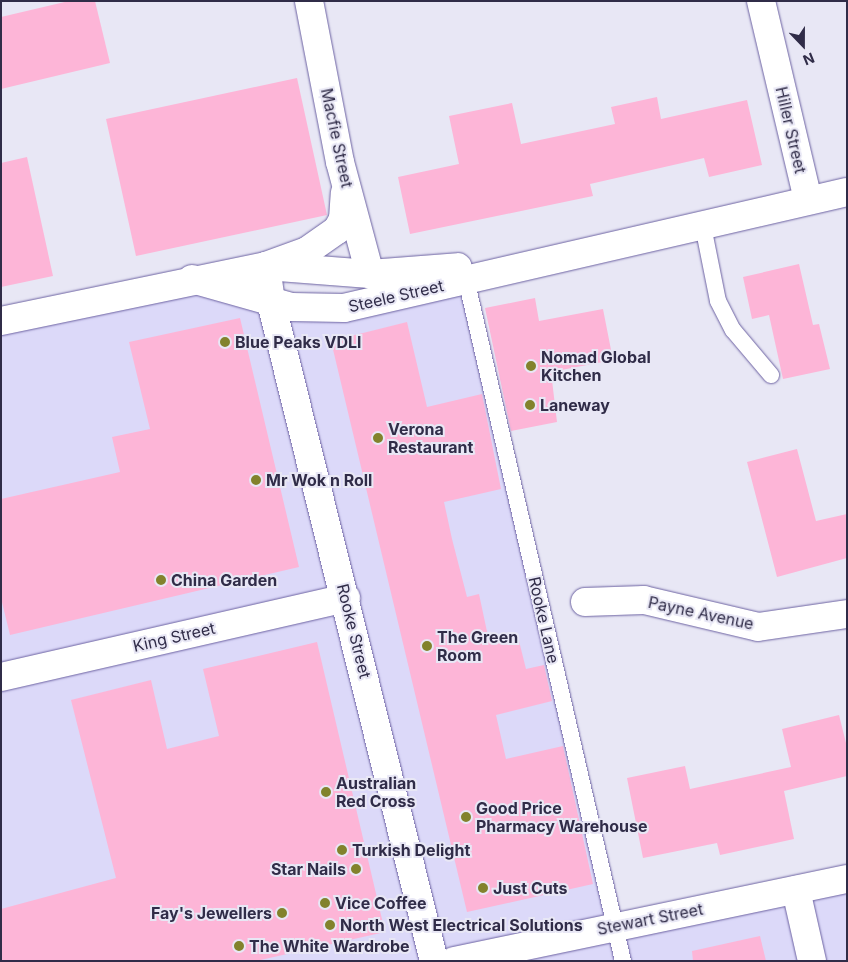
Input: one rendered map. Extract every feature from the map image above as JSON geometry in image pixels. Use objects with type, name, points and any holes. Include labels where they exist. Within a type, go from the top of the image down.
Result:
[{"type":"street","name":"Macfie Street","points":[[309,1],[345,179],[370,274]]},
{"type":"street","name":"Hiller Street","points":[[761,1],[808,200]]},
{"type":"street","points":[[266,266],[307,251],[337,230],[345,211],[345,179]]},
{"type":"street","name":"Steele Street","points":[[192,279],[271,302],[312,310],[344,308],[600,247],[703,226],[847,192]]},
{"type":"street","name":"Steele Street","points":[[1,321],[192,279],[266,266],[370,274],[600,247]]},
{"type":"street","name":"Rooke Street","points":[[266,266],[271,302],[346,598],[434,961]]},
{"type":"street","name":"King Street","points":[[1,677],[346,598]]},
{"type":"street","name":"Payne Avenue","points":[[585,602],[644,600],[758,627],[847,614]]},
{"type":"street","name":"Stewart Street","points":[[454,961],[847,879]]},
{"type":"street","points":[[796,890],[812,961]]},
{"type":"lane","points":[[703,226],[712,280],[722,308],[771,375]]},
{"type":"lane","name":"Rooke Lane","points":[[466,279],[623,961]]},
{"type":"shaded area","points":[[192,279],[313,310],[466,279],[615,925],[847,879],[847,961],[1,961],[1,321]]},
{"type":"building","points":[[69,1],[95,1],[110,63],[1,89],[1,17]]},
{"type":"building","points":[[297,78],[327,215],[136,256],[106,119]]},
{"type":"building","points":[[657,97],[661,119],[747,100],[762,165],[709,177],[704,158],[590,184],[593,196],[410,234],[398,177],[459,164],[449,116],[512,103],[521,144],[615,124],[611,107]]},
{"type":"building","points":[[27,157],[53,276],[1,287],[1,163]]},
{"type":"building","points":[[799,264],[813,325],[819,324],[830,369],[783,379],[769,315],[752,319],[743,277]]},
{"type":"building","points":[[535,298],[539,321],[603,309],[613,360],[551,372],[557,422],[511,431],[485,308]]},
{"type":"building","points":[[240,318],[299,567],[10,635],[1,598],[1,499],[120,472],[112,437],[150,429],[129,342]]},
{"type":"building","points":[[407,322],[427,407],[482,394],[501,489],[444,502],[452,539],[467,597],[479,594],[489,641],[517,633],[526,669],[544,665],[552,701],[496,715],[506,759],[563,746],[593,884],[467,912],[331,341]]},
{"type":"building","points":[[797,449],[816,521],[847,514],[847,558],[777,577],[747,462]]},
{"type":"building","points":[[317,642],[385,932],[256,961],[1,961],[1,909],[116,878],[71,700],[151,680],[167,749],[219,736],[203,669]]},
{"type":"building","points":[[839,715],[847,747],[847,776],[784,791],[794,839],[720,855],[717,843],[643,858],[627,778],[685,766],[690,789],[791,767],[782,729]]},
{"type":"building","points":[[760,936],[766,961],[693,961],[692,951]]},
{"type":"place","name":"Blue Peaks VDLl","points":[[225,342]]},
{"type":"place","name":"Nomad Global Kitchen","points":[[531,366]]},
{"type":"place","name":"Laneway","points":[[530,405]]},
{"type":"place","name":"Verona Restaurant","points":[[378,438]]},
{"type":"place","name":"Mr Wok n Roll","points":[[256,480]]},
{"type":"place","name":"China Garden","points":[[161,580]]},
{"type":"place","name":"The Green Room","points":[[427,646]]},
{"type":"place","name":"Australian Red Cross","points":[[326,792]]},
{"type":"place","name":"Good Price Pharmacy Warehouse","points":[[466,817]]},
{"type":"place","name":"Turkish Delight","points":[[342,850]]},
{"type":"place","name":"Star Nails","points":[[356,869]]},
{"type":"place","name":"Just Cuts","points":[[483,888]]},
{"type":"place","name":"Vice Coffee","points":[[325,903]]},
{"type":"place","name":"Fay's Jewellers","points":[[282,913]]},
{"type":"place","name":"North West Electrical Solutions","points":[[330,925]]},
{"type":"place","name":"The White Wardrobe","points":[[239,946]]}]
